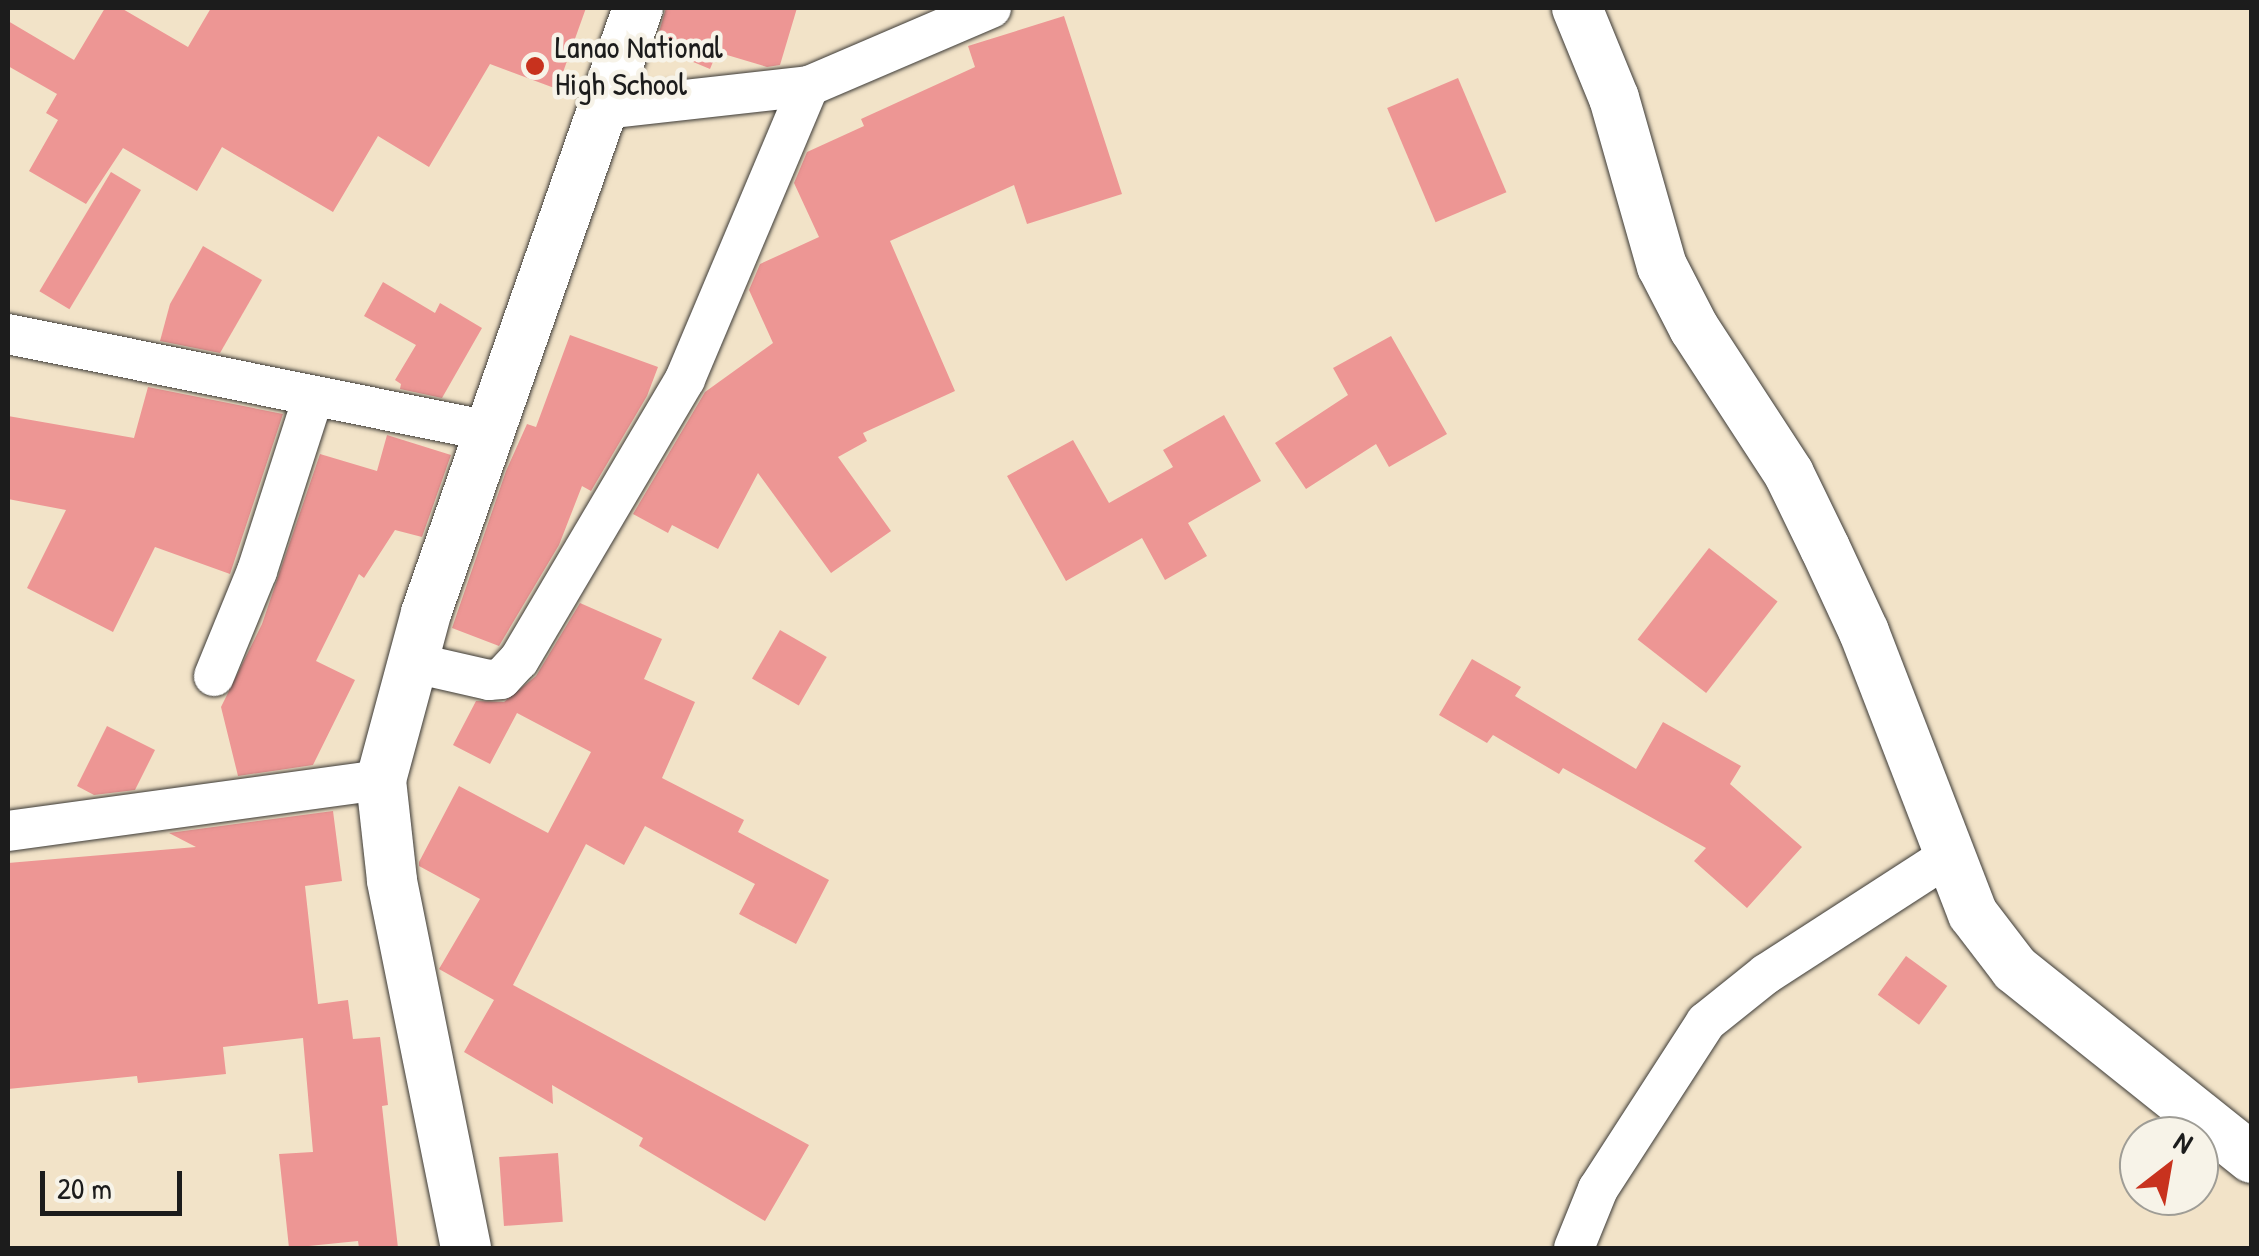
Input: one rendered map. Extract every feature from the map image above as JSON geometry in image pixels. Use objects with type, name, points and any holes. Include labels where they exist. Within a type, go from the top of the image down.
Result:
[{"type":"street","points":[[466,1248],[392,880],[381,780],[410,662],[638,8]]},
{"type":"street","points":[[605,108],[809,86],[991,8]]},
{"type":"street","points":[[1576,8],[1614,98],[1662,266],[1694,328],[1796,488],[1864,632],[1972,914],[2015,968],[2252,1158]]},
{"type":"street","points":[[410,662],[489,680],[500,679],[519,660],[685,379],[809,86]]},
{"type":"street","points":[[8,334],[488,430]]},
{"type":"street","points":[[214,676],[257,570],[313,398]]},
{"type":"street","points":[[8,831],[381,780]]},
{"type":"street","points":[[1574,1248],[1598,1189],[1706,1022],[1766,974],[1950,855]]},
{"type":"building","points":[[105,8],[121,8],[188,47],[211,8],[586,8],[557,89],[490,64],[429,167],[378,136],[333,212],[222,147],[197,191],[123,148],[86,204],[29,171],[58,120],[46,113],[57,94],[8,66],[8,21],[74,60]]},
{"type":"building","points":[[666,8],[797,8],[780,65],[767,67],[717,52],[710,69],[655,46]]},
{"type":"building","points":[[1064,16],[1122,194],[1027,224],[1014,185],[890,241],[955,391],[863,433],[867,441],[838,457],[891,531],[831,573],[758,473],[718,549],[672,525],[668,533],[633,514],[705,392],[773,343],[749,290],[760,264],[819,237],[794,183],[807,152],[864,126],[861,119],[975,67],[968,46]]},
{"type":"building","points":[[1458,78],[1506,192],[1436,222],[1387,108]]},
{"type":"building","points":[[111,172],[141,190],[69,309],[39,291]]},
{"type":"building","points":[[203,246],[262,280],[220,353],[160,341],[170,304]]},
{"type":"building","points":[[383,282],[435,313],[440,303],[482,328],[442,398],[400,389],[401,384],[395,380],[416,345],[364,316]]},
{"type":"building","points":[[570,335],[658,367],[647,396],[591,491],[582,486],[559,545],[499,646],[452,628],[506,471],[527,424],[536,427]]},
{"type":"building","points":[[1391,336],[1447,434],[1389,467],[1376,444],[1306,489],[1275,443],[1348,395],[1333,368]]},
{"type":"building","points":[[148,387],[283,414],[230,574],[155,547],[113,632],[27,588],[66,510],[8,499],[8,416],[134,438]]},
{"type":"building","points":[[1224,415],[1261,481],[1188,523],[1207,556],[1165,580],[1142,538],[1066,581],[1007,476],[1073,440],[1109,503],[1173,467],[1163,450]]},
{"type":"building","points":[[387,435],[451,455],[422,537],[395,530],[364,578],[359,574],[316,661],[355,680],[313,765],[238,776],[221,707],[262,624],[320,454],[377,471]]},
{"type":"building","points":[[1709,548],[1778,602],[1706,693],[1638,639]]},
{"type":"building","points":[[580,603],[662,639],[644,679],[695,702],[662,778],[744,820],[738,832],[829,880],[796,944],[739,914],[755,884],[645,826],[624,865],[586,844],[513,985],[809,1145],[765,1221],[639,1146],[643,1138],[552,1085],[553,1104],[464,1052],[494,1000],[439,969],[480,899],[419,866],[459,786],[548,833],[591,752],[517,713],[490,764],[453,745],[476,701],[504,702],[536,676]]},
{"type":"building","points":[[780,630],[827,657],[799,705],[752,678]]},
{"type":"building","points":[[1472,659],[1521,687],[1515,696],[1636,769],[1663,722],[1741,766],[1730,784],[1802,847],[1747,908],[1694,861],[1706,848],[1563,768],[1559,774],[1493,735],[1487,743],[1439,715]]},
{"type":"building","points":[[107,726],[155,750],[135,790],[94,795],[77,786]]},
{"type":"building","points":[[333,811],[342,881],[305,886],[318,1004],[348,1000],[353,1039],[380,1037],[388,1105],[382,1106],[398,1248],[359,1248],[358,1241],[289,1248],[279,1154],[313,1152],[303,1038],[223,1047],[226,1074],[138,1083],[137,1076],[8,1089],[8,863],[196,847],[169,833]]},
{"type":"building","points":[[1906,956],[1947,986],[1919,1025],[1878,995]]},
{"type":"building","points":[[558,1153],[563,1222],[504,1226],[499,1157]]},
{"type":"place","name":"Lanao National High School","points":[[535,66]]}]
